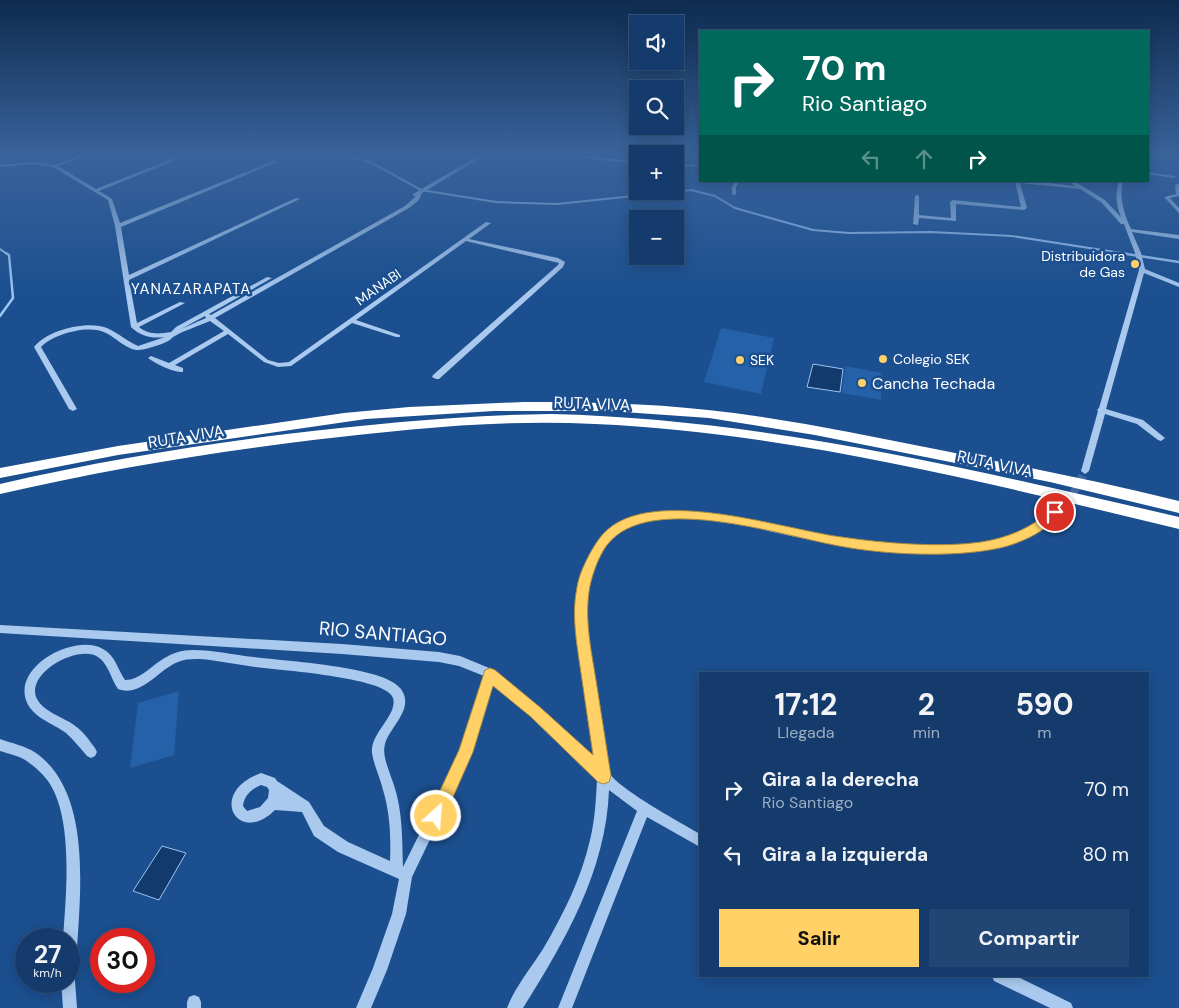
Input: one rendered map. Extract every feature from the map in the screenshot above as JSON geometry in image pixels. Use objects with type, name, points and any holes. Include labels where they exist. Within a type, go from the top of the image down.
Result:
[{"type":"highway","name":"RUTA VIVA","points":[[0,473],[51,461],[146,446],[406,411],[477,407],[639,408],[722,416],[799,427],[1046,476],[1179,507]]},
{"type":"highway","name":"RUTA VIVA","points":[[0,489],[231,446],[476,420],[571,419],[634,422],[788,439],[1036,490],[1179,523]]},
{"type":"street","points":[[111,201],[118,226],[134,327],[144,334],[184,332],[208,315],[405,201]]},
{"type":"street","points":[[118,226],[179,201]]},
{"type":"street","points":[[126,279],[294,201]]},
{"type":"street","points":[[208,315],[386,219],[415,201]]},
{"type":"street","points":[[916,224],[917,201]]},
{"type":"street","points":[[917,216],[954,220],[953,202],[1022,209],[1024,208],[1022,201]]},
{"type":"street","points":[[1102,201],[1109,206],[1127,228],[1179,237]]},
{"type":"street","points":[[1085,472],[1142,270],[1119,201]]},
{"type":"street","points":[[1170,201],[1179,211]]},
{"type":"street","points":[[378,218],[386,219]]},
{"type":"street","name":"MANABI","points":[[278,365],[295,361],[467,240],[488,223]]},
{"type":"street","points":[[436,377],[561,266],[562,262],[467,240]]},
{"type":"street","points":[[1142,270],[1179,285]]},
{"type":"street","points":[[134,327],[182,303]]},
{"type":"street","points":[[208,315],[227,332],[266,361],[278,365]]},
{"type":"street","points":[[352,321],[398,336]]},
{"type":"street","points":[[73,409],[37,347],[44,340],[78,328],[94,327],[104,330],[138,348],[166,340],[171,334]]},
{"type":"street","points":[[169,366],[227,332]]},
{"type":"street","points":[[151,358],[180,370]]},
{"type":"street","points":[[1101,410],[1140,422],[1161,438]]},
{"type":"street","points":[[514,1008],[538,970],[582,887],[595,854],[601,827],[604,800],[603,776],[581,628],[581,608],[583,587],[589,568],[603,541],[616,530],[646,517],[688,514],[739,520],[840,542],[894,547],[956,549],[981,547],[1024,535],[1040,525],[1055,512]]},
{"type":"street","name":"RIO SANTIAGO","points":[[0,629],[342,649],[439,657],[460,661],[490,674],[536,712],[620,792],[699,840]]},
{"type":"street","points":[[91,752],[72,730],[36,706],[30,698],[29,691],[38,670],[52,658],[75,651],[95,650],[108,659],[122,685],[127,686],[142,680],[168,660],[194,655],[343,673],[374,680],[390,687],[397,693],[399,702],[395,717],[378,745],[379,761],[389,788],[398,835],[401,873],[399,914],[380,970],[363,1008]]},
{"type":"street","points":[[401,873],[419,851],[466,752],[490,674]]},
{"type":"street","points":[[0,745],[12,747],[34,757],[52,774],[64,796],[70,820],[73,870],[71,928]]},
{"type":"street","points":[[274,786],[275,798],[266,810],[252,817],[239,813],[237,807],[239,794],[248,784],[255,780],[267,780],[305,806],[319,831],[343,847],[401,873]]},
{"type":"street","points":[[272,804],[305,806]]},
{"type":"street","points":[[565,1008],[644,808]]},
{"type":"street","points":[[1001,977],[1066,1008]]},
{"type":"street","points":[[69,993],[70,1008]]},
{"type":"shaded area","name":"SEK","points":[[721,328],[774,338],[761,394],[704,382]]},
{"type":"shaded area","points":[[813,364],[843,369],[840,392],[807,387]]},
{"type":"shaded area","name":"Cancha Techada","points":[[845,366],[882,373],[881,400],[842,393]]},
{"type":"shaded area","points":[[179,691],[174,755],[130,768],[138,703]]},
{"type":"shaded area","points":[[162,846],[186,853],[159,900],[133,891]]},
{"type":"waterway","points":[[490,201],[557,204],[585,201]]},
{"type":"waterway","points":[[723,201],[735,208],[813,230],[849,233],[931,232],[1012,236],[1128,254]]},
{"type":"waterway","points":[[0,249],[7,254]]},
{"type":"waterway","points":[[0,316],[13,298],[9,255],[6,253]]},
{"type":"waterway","points":[[1120,253],[1179,262]]},
{"type":"tunnel","points":[[1055,511],[1074,492],[1085,471]]},
{"type":"place","name":"Distribuidora de Gas","points":[[1135,264]]},
{"type":"place","name":"Colegio SEK","points":[[883,359]]},
{"type":"place","name":"SEK","points":[[740,360]]},
{"type":"place","name":"Cancha Techada","points":[[862,383]]},
{"type":"district","name":"YANAZARAPATA","points":[[191,289]]},
{"type":"route","points":[[436,816],[466,752],[490,674],[565,738],[603,776],[581,628],[583,587],[589,568],[603,541],[616,530],[630,522],[646,517],[667,514],[688,514],[739,520],[840,542],[894,547],[956,549],[981,547],[1024,535],[1040,525],[1055,512]]}]
